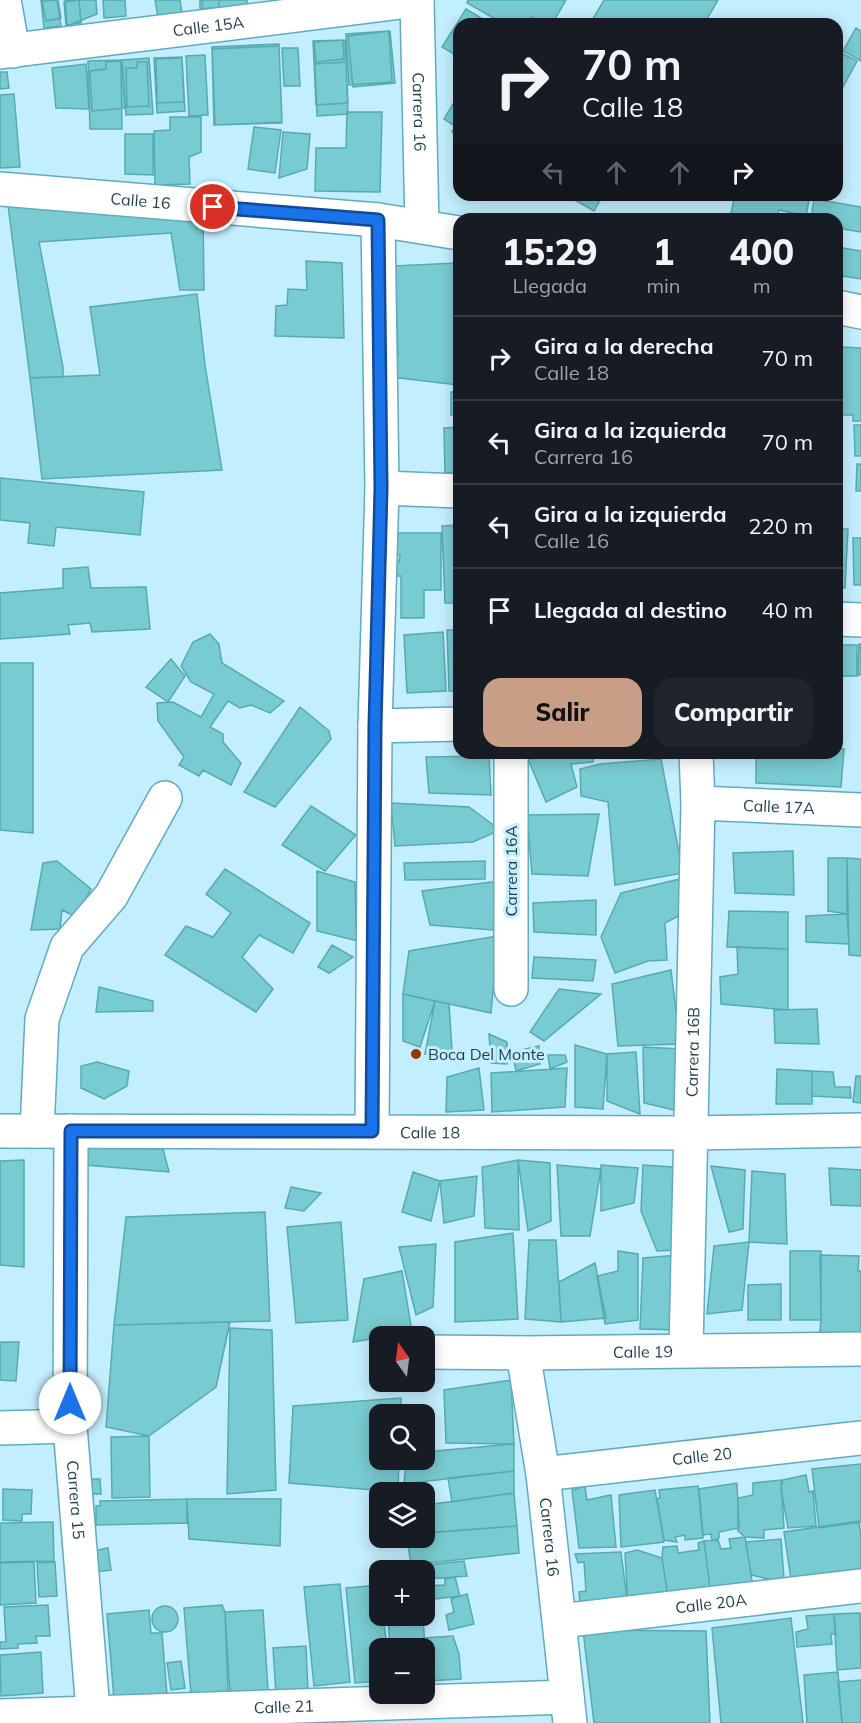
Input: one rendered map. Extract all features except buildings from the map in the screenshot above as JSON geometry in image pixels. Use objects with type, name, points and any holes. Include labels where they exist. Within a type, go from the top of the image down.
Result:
[{"type":"street","points":[[4,0],[7,51]]},
{"type":"street","name":"Calle 15A","points":[[7,51],[417,0]]},
{"type":"street","name":"Carrera 16","points":[[417,0],[422,226]]},
{"type":"street","name":"Calle 16","points":[[0,189],[378,220],[453,232]]},
{"type":"street","points":[[372,1131],[375,726],[381,488],[378,220]]},
{"type":"street","points":[[843,309],[861,312]]},
{"type":"street","points":[[381,488],[453,491]]},
{"type":"street","points":[[843,619],[861,620]]},
{"type":"street","points":[[375,726],[453,724]]},
{"type":"street","name":"Carrera 16A","points":[[511,759],[511,989]]},
{"type":"street","name":"Carrera 16B","points":[[687,1350],[698,803],[696,759]]},
{"type":"street","points":[[37,1131],[42,1019],[67,947],[111,896],[165,798]]},
{"type":"street","name":"Calle 17A","points":[[698,803],[861,810]]},
{"type":"street","name":"Calle 18","points":[[0,1131],[690,1133],[861,1131]]},
{"type":"street","name":"Carrera 15","points":[[71,1131],[70,1426],[93,1718]]},
{"type":"street","name":"Calle 19","points":[[435,1352],[861,1349]]},
{"type":"street","name":"Carrera 16","points":[[523,1353],[543,1474],[569,1710]]},
{"type":"street","points":[[0,1428],[70,1426]]},
{"type":"street","name":"Calle 20","points":[[543,1474],[861,1438]]},
{"type":"street","name":"Calle 20A","points":[[560,1621],[861,1586]]},
{"type":"street","name":"Calle 21","points":[[0,1716],[93,1718],[569,1710]]},
{"type":"place","name":"Boca Del Monte","points":[[416,1054]]},
{"type":"route","points":[[70,1403],[71,1131],[372,1131],[375,726],[381,488],[378,220],[213,207]]}]
